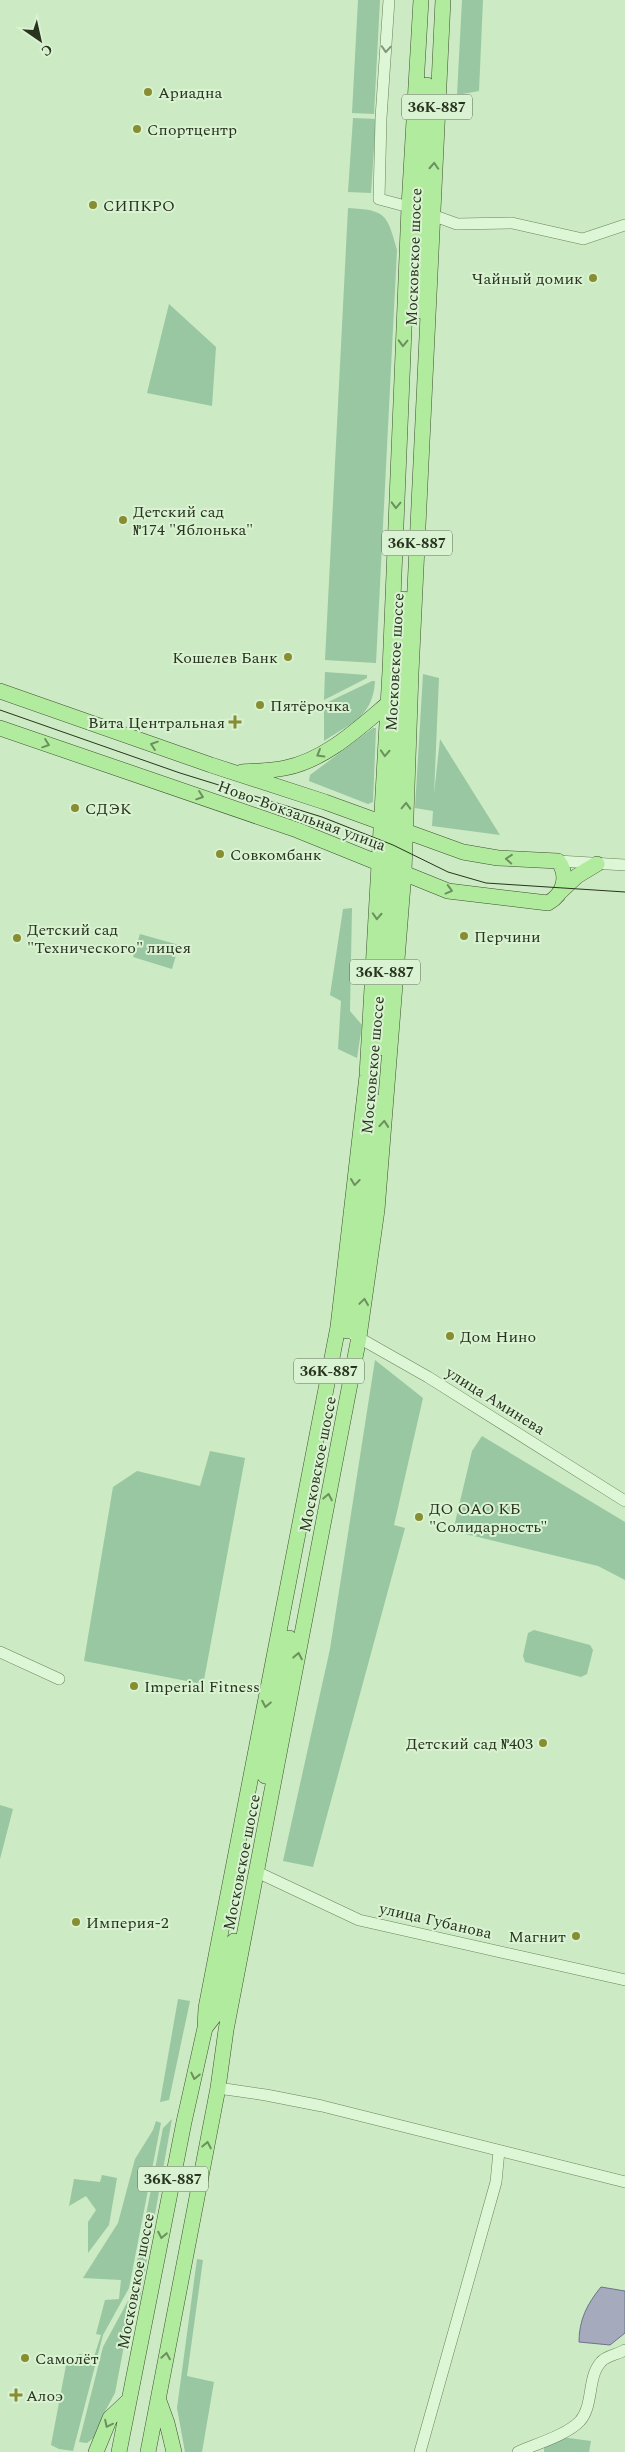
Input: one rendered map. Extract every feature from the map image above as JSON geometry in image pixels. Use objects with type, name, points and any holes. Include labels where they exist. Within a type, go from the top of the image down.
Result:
[{"type":"main road","name":"Московское шоссе","points":[[421,0],[421,211]]},
{"type":"main road","name":"Московское шоссе","points":[[148,2452],[218,2088],[293,1616],[353,1334],[377,1077],[392,867],[431,0]]},
{"type":"main road","name":"Московское шоссе","points":[[393,828],[393,700],[421,211],[443,0]]},
{"type":"main road","name":"Ново-Вокзальная улица","points":[[0,691],[325,802],[463,852],[480,856],[558,861]]},
{"type":"main road","points":[[233,772],[285,768],[308,760],[354,732],[393,700]]},
{"type":"main road","name":"Ново-Вокзальная улица","points":[[0,728],[297,830],[448,891],[498,899],[548,903],[577,876],[596,863]]},
{"type":"main road","points":[[558,861],[564,875],[560,892]]},
{"type":"main road","name":"Московское шоссе","points":[[119,2452],[184,2122],[205,2028],[206,2008],[338,1327],[392,867]]},
{"type":"main road","name":"Московское шоссе","points":[[205,2028],[219,2010],[253,1870]]},
{"type":"main road","name":"Московское шоссе","points":[[219,2010],[226,2030]]},
{"type":"main road","points":[[158,2400],[167,2422],[174,2452]]},
{"type":"main road","points":[[96,2452],[110,2418],[128,2401]]},
{"type":"street","points":[[389,0],[378,199],[421,211],[457,224],[512,223],[583,239],[625,225]]},
{"type":"street","name":"Ново-Вокзальная улица","points":[[558,861],[625,865]]},
{"type":"street","name":"улица Аминева","points":[[353,1334],[428,1377],[625,1501]]},
{"type":"street","points":[[0,1652],[59,1678]]},
{"type":"street","name":"улица Губанова","points":[[253,1870],[358,1920],[625,1980]]},
{"type":"street","points":[[218,2088],[266,2094],[322,2106],[625,2182]]},
{"type":"street","points":[[420,2452],[496,2182],[499,2151]]},
{"type":"street","points":[[518,2452],[561,2434],[579,2422],[587,2407],[596,2369],[608,2357],[625,2350]]},
{"type":"green space","points":[[358,0],[380,0],[374,114],[352,113]]},
{"type":"green space","points":[[462,0],[483,0],[479,91],[457,95]]},
{"type":"green space","points":[[353,118],[376,119],[371,193],[348,192]]},
{"type":"green space","points":[[348,208],[370,210],[383,216],[387,221],[397,250],[376,663],[325,660]]},
{"type":"green space","points":[[169,304],[216,347],[212,406],[147,393]]},
{"type":"green space","points":[[325,672],[367,675],[367,678],[324,700]]},
{"type":"green space","points":[[423,674],[439,678],[434,794],[440,739],[500,835],[432,826],[433,811],[415,808]]},
{"type":"green space","points":[[375,681],[373,693],[365,711],[351,724],[324,741],[324,704]]},
{"type":"green space","points":[[373,728],[376,728],[373,802],[368,804],[309,781],[310,775]]},
{"type":"green space","points":[[352,908],[350,1011],[362,1025],[357,1058],[338,1049],[341,1001],[330,995],[343,909]]},
{"type":"green space","points":[[140,934],[179,945],[172,969],[133,957]]},
{"type":"green space","points":[[375,1360],[423,1398],[394,1525],[405,1528],[313,1867],[283,1861],[330,1649]]},
{"type":"green space","points":[[482,1436],[625,1522],[625,1580],[598,1566],[453,1531],[472,1451]]},
{"type":"green space","points":[[210,1451],[245,1458],[204,1680],[197,1683],[84,1661],[113,1487],[137,1471],[200,1486]]},
{"type":"green space","points":[[534,1630],[590,1645],[593,1650],[587,1674],[581,1677],[525,1662],[523,1656],[528,1633]]},
{"type":"green space","points":[[0,1805],[13,1809],[0,1859]]},
{"type":"green space","points":[[178,1999],[190,2001],[169,2100],[160,2102]]},
{"type":"green space","points":[[172,2119],[140,2298],[126,2335],[115,2393],[103,2415],[96,2436],[87,2443],[79,2442],[103,2347],[130,2297],[163,2128]]},
{"type":"green space","points":[[156,2121],[161,2123],[129,2288],[103,2335],[73,2451],[59,2449],[51,2445],[67,2360],[80,2354],[94,2357],[101,2335],[96,2334],[105,2300],[119,2299],[121,2280],[83,2278],[118,2223],[135,2159],[153,2130]]},
{"type":"green space","points":[[102,2175],[117,2178],[109,2225],[88,2253],[88,2222],[96,2210],[86,2196],[69,2206],[74,2179],[100,2182]]},
{"type":"green space","points":[[197,2259],[203,2260],[187,2376],[214,2382],[202,2452],[185,2452],[177,2408]]},
{"type":"green space","points":[[553,2436],[591,2441],[589,2452],[544,2452],[544,2445]]},
{"type":"water","points":[[601,2287],[625,2291],[625,2333],[610,2345],[579,2342],[580,2327],[585,2313]]},
{"type":"tram line","points":[[0,710],[180,773],[322,817],[393,845],[448,872],[486,883],[625,892]]},
{"type":"place","name":"Ариадна","points":[[148,92]]},
{"type":"place","name":"Спортцентр","points":[[137,129]]},
{"type":"place","name":"СИПКРО","points":[[93,205]]},
{"type":"place","name":"Чайный домик","points":[[593,278]]},
{"type":"place","name":"Детский сад №174 \"Яблонька\"","points":[[123,520]]},
{"type":"place","name":"Кошелев Банк","points":[[288,657]]},
{"type":"place","name":"Пятёрочка","points":[[260,705]]},
{"type":"place","name":"Вита Центральная","points":[[235,722]]},
{"type":"place","name":"СДЭК","points":[[75,808]]},
{"type":"place","name":"Совкомбанк","points":[[220,854]]},
{"type":"place","name":"Перчини","points":[[464,936]]},
{"type":"place","name":"Детский сад \"Технического\" лицея","points":[[17,938]]},
{"type":"place","name":"Дом Нино","points":[[450,1336]]},
{"type":"place","name":"ДО ОАО КБ \"Солидарность\"","points":[[419,1517]]},
{"type":"place","name":"Imperial Fitness","points":[[134,1686]]},
{"type":"place","name":"Детский сад №403","points":[[543,1743]]},
{"type":"place","name":"Империя-2","points":[[76,1922]]},
{"type":"place","name":"Магнит","points":[[576,1936]]},
{"type":"place","name":"Самолёт","points":[[25,2358]]},
{"type":"place","name":"Алоэ","points":[[16,2395]]}]
